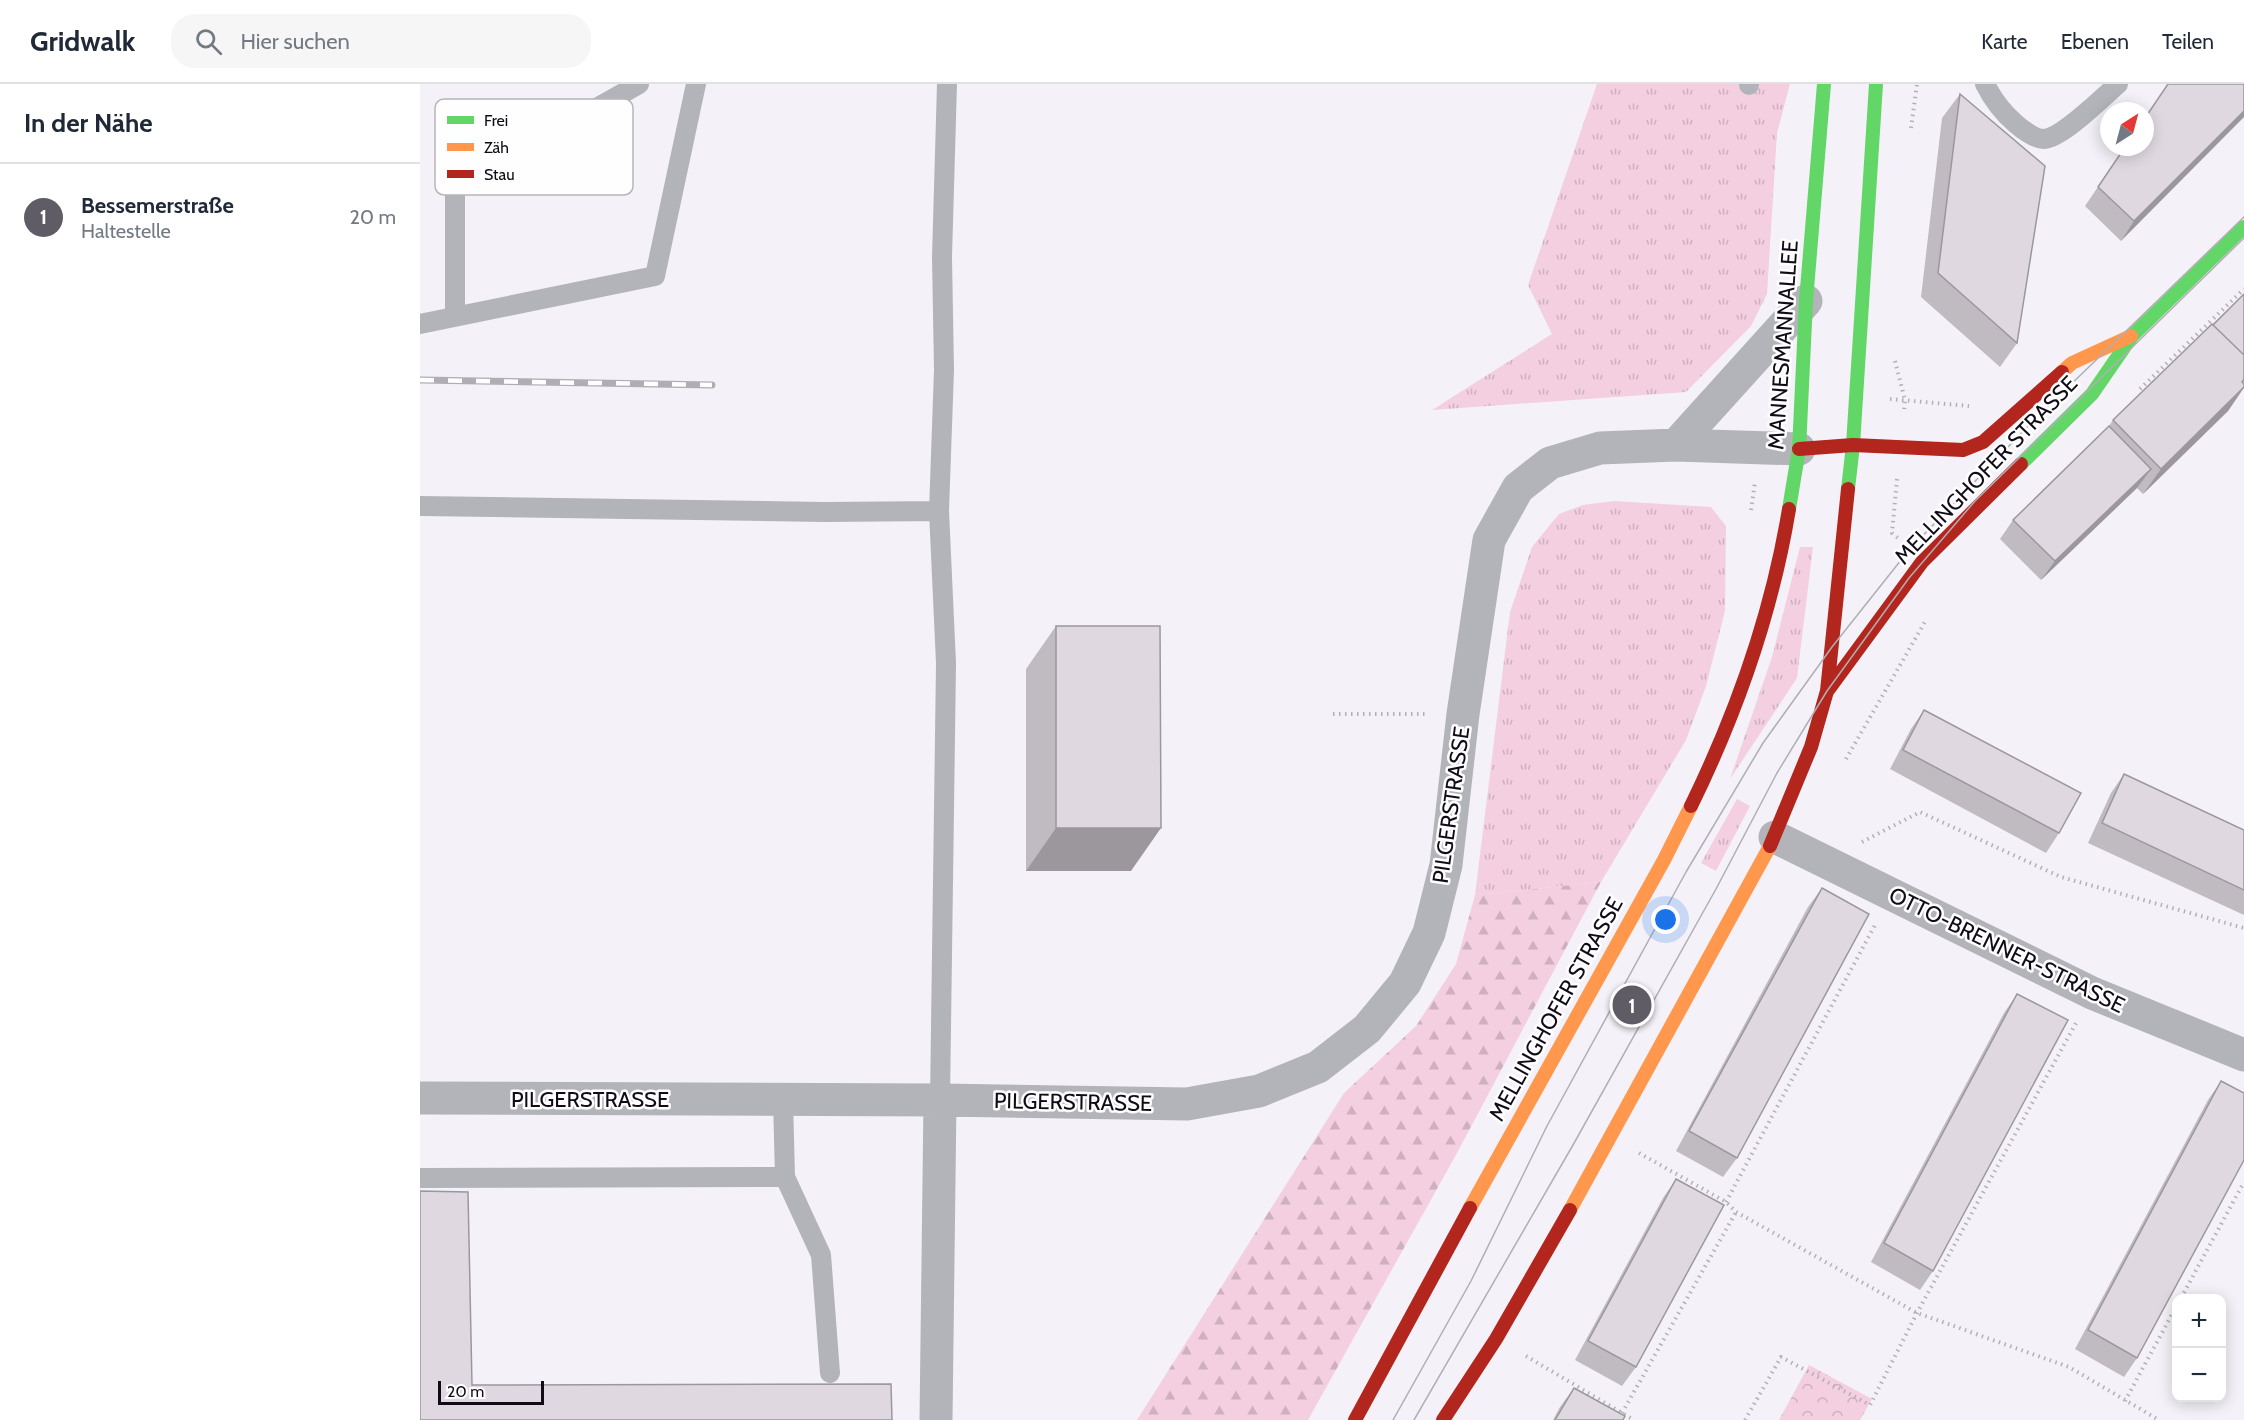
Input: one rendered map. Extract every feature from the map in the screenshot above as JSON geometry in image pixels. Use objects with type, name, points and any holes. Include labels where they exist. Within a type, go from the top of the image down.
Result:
[{"type":"main road","name":"MANNESMANNALLEE","points":[[1769,607],[1783,545],[1798,449],[1806,301],[1824,84]]},
{"type":"main road","points":[[1853,445],[1876,84]]},
{"type":"main road","name":"MELLINGHOFER STRASSE","points":[[1827,691],[1922,562],[2092,393],[2132,336],[2244,227]]},
{"type":"main road","name":"MELLINGHOFER STRASSE","points":[[1798,449],[1853,445],[1964,450],[1983,442],[2073,363],[2132,336]]},
{"type":"main road","name":"MELLINGHOFER STRASSE","points":[[1443,1420],[1496,1339],[1611,1137],[1774,837],[1811,747],[1827,691],[1853,445]]},
{"type":"main road","name":"MELLINGHOFER STRASSE","points":[[1355,1420],[1520,1116],[1664,860],[1716,756],[1769,607]]},
{"type":"street","points":[[1676,446],[1806,301]]},
{"type":"street","name":"PILGERSTRASSE","points":[[420,1098],[940,1100],[1187,1104],[1259,1090],[1318,1067],[1367,1029],[1405,983],[1429,933],[1446,865],[1463,714],[1489,540],[1518,488],[1550,463],[1600,448],[1676,446],[1798,449]]},
{"type":"street","name":"OTTO-BRENNER-STRASSE","points":[[1774,837],[2092,993],[2244,1055]]},
{"type":"street","points":[[936,1420],[940,1100]]},
{"type":"lane","points":[[612,99],[639,84]]},
{"type":"lane","points":[[420,324],[655,276],[696,84]]},
{"type":"lane","points":[[940,1100],[946,663],[939,510],[944,370],[942,257],[947,84]]},
{"type":"lane","points":[[1985,84],[1992,99],[2007,116],[2026,132],[2043,139],[2059,134],[2118,84]]},
{"type":"lane","points":[[454,195],[455,317]]},
{"type":"lane","points":[[420,506],[825,512],[939,510]]},
{"type":"lane","points":[[783,1100],[784,1177],[820,1255],[830,1373]]},
{"type":"lane","points":[[420,1178],[784,1177]]},
{"type":"path","points":[[2134,395],[2244,289]]},
{"type":"path","points":[[1905,400],[2021,411]]},
{"type":"path","points":[[1843,765],[1931,612]]},
{"type":"path","points":[[1333,714],[1463,714]]},
{"type":"path","points":[[1824,861],[1920,812],[2061,877],[2244,928]]},
{"type":"path","points":[[1726,1202],[1891,894]]},
{"type":"path","points":[[1745,1420],[1781,1357],[1870,1405],[1917,1313],[2092,993]]},
{"type":"path","points":[[1611,1137],[1726,1202],[1736,1212],[1917,1313],[2069,1367],[2160,1420]]},
{"type":"path","points":[[2184,1294],[2244,1182]]},
{"type":"path","points":[[1622,1413],[1736,1212]]},
{"type":"path","points":[[2125,1401],[2172,1314]]},
{"type":"path","points":[[1496,1339],[1634,1420]]},
{"type":"green space","points":[[1597,84],[1790,84],[1777,133],[1767,294],[1751,326],[1686,392],[1432,410],[1552,334],[1528,285]]},
{"type":"green space","points":[[1614,501],[1711,507],[1726,526],[1725,611],[1706,686],[1686,740],[1601,882],[1475,895],[1510,612],[1532,547],[1559,514],[1583,505]]},
{"type":"green space","points":[[1800,547],[1813,547],[1797,678],[1730,779],[1772,657]]},
{"type":"green space","points":[[1737,799],[1750,806],[1716,871],[1701,863]]},
{"type":"green space","points":[[1601,882],[1457,1153],[1308,1420],[1137,1420],[1344,1093],[1416,1026],[1456,964],[1475,895]]},
{"type":"green space","points":[[1809,1365],[1872,1399],[1860,1420],[1779,1420]]},
{"type":"building","points":[[2168,84],[2244,84],[2244,111],[2134,221],[2098,187],[2119,156],[2154,156],[2154,105]]},
{"type":"building","points":[[1960,94],[2045,166],[2017,343],[1938,273]]},
{"type":"building","points":[[2244,294],[2244,355],[2213,325]]},
{"type":"building","points":[[2212,324],[2244,355],[2242,382],[2244,387],[2161,469],[2113,420]]},
{"type":"building","points":[[2109,426],[2151,469],[2055,561],[2013,520]]},
{"type":"building","points":[[1056,626],[1160,626],[1161,828],[1056,828]]},
{"type":"building","points":[[1924,710],[2081,793],[2059,833],[1903,750]]},
{"type":"building","points":[[2124,774],[2244,830],[2244,890],[2102,823]]},
{"type":"building","points":[[1822,888],[1869,914],[1737,1158],[1689,1131]]},
{"type":"building","points":[[2017,994],[2068,1020],[1933,1271],[1884,1243]]},
{"type":"building","points":[[2221,1081],[2244,1093],[2244,1160],[2137,1358],[2088,1330]]},
{"type":"building","points":[[1676,1179],[1724,1205],[1636,1367],[1588,1341]]},
{"type":"building","points":[[420,1191],[468,1192],[472,1385],[891,1384],[892,1420],[420,1420]]},
{"type":"building","points":[[1574,1388],[1625,1416],[1623,1420],[1555,1420]]},
{"type":"tram line","points":[[1393,1420],[1471,1281],[1547,1126],[1686,872],[1763,743],[1832,647],[1909,550],[2033,421],[2244,217]]},
{"type":"tram line","points":[[1414,1420],[1573,1145],[1716,889],[1777,773],[1827,691],[1909,578],[1975,501],[2244,238]]},
{"type":"railway","points":[[420,380],[712,385]]},
{"type":"traffic: fast","points":[[1789,509],[1799,449],[1806,301],[1824,84]]},
{"type":"traffic: fast","points":[[1848,489],[1853,445],[1876,84]]},
{"type":"traffic: fast","points":[[2021,464],[2092,394],[2132,336],[2244,227]]},
{"type":"traffic: slow","points":[[2062,372],[2072,363],[2131,336]]},
{"type":"traffic: slow","points":[[1470,1208],[1664,860],[1691,806]]},
{"type":"traffic: slow","points":[[1570,1210],[1770,846]]},
{"type":"traffic: jam","points":[[1799,449],[1853,445],[1963,450],[1983,442],[2062,372]]},
{"type":"traffic: jam","points":[[1828,690],[1922,562],[2021,464]]},
{"type":"traffic: jam","points":[[1770,846],[1811,747],[1827,691],[1848,489]]},
{"type":"traffic: jam","points":[[1691,806],[1738,698],[1751,661],[1773,586],[1789,509]]},
{"type":"traffic: jam","points":[[1355,1420],[1470,1208]]},
{"type":"traffic: jam","points":[[1443,1420],[1496,1339],[1570,1210]]},
{"type":"place","name":"Bessemerstraße","points":[[1632,1005]]}]
